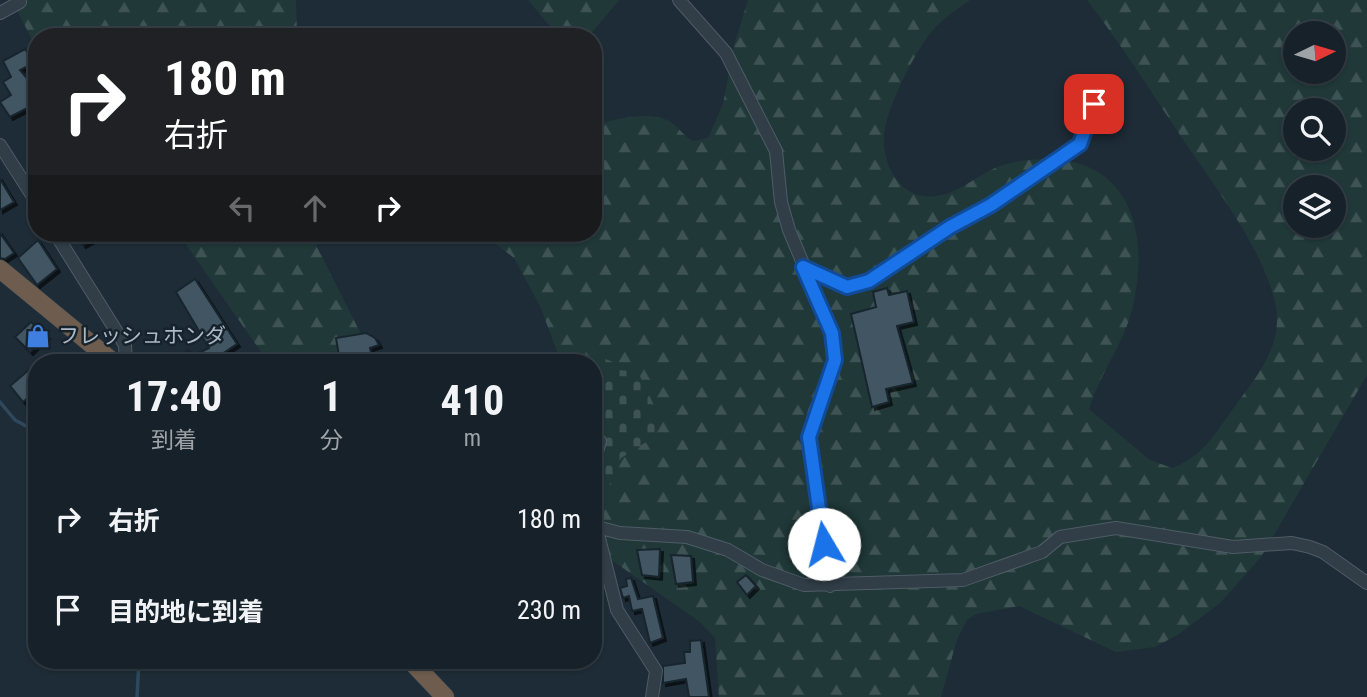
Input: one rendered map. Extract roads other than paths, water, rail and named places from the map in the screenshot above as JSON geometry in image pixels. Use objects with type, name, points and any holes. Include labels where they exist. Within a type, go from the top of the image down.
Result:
[{"type":"highway","points":[[0,268],[103,354]]},
{"type":"highway","points":[[418,669],[444,697]]},
{"type":"street","points":[[679,0],[726,53],[776,151],[781,202],[803,267],[832,333],[835,360],[809,437],[830,586]]},
{"type":"street","points":[[0,13],[20,2]]},
{"type":"street","points":[[803,267],[847,287],[869,281],[950,227],[991,205],[1080,144],[1094,104]]},
{"type":"street","points":[[0,145],[28,190]]},
{"type":"street","points":[[61,242],[125,345],[126,354]]},
{"type":"street","points":[[602,528],[620,533],[687,537],[728,550],[784,579],[804,585],[962,580],[1042,552],[1060,537],[1116,528],[1233,547],[1292,544],[1310,547],[1323,552],[1367,583]]},
{"type":"street","points":[[602,555],[617,610],[656,671],[652,697]]},
{"type":"waterway","points":[[0,402],[15,420],[28,427]]},
{"type":"waterway","points":[[137,697],[139,669]]},
{"type":"place","name":"フレッシュホンダ","points":[[38,336]]}]
